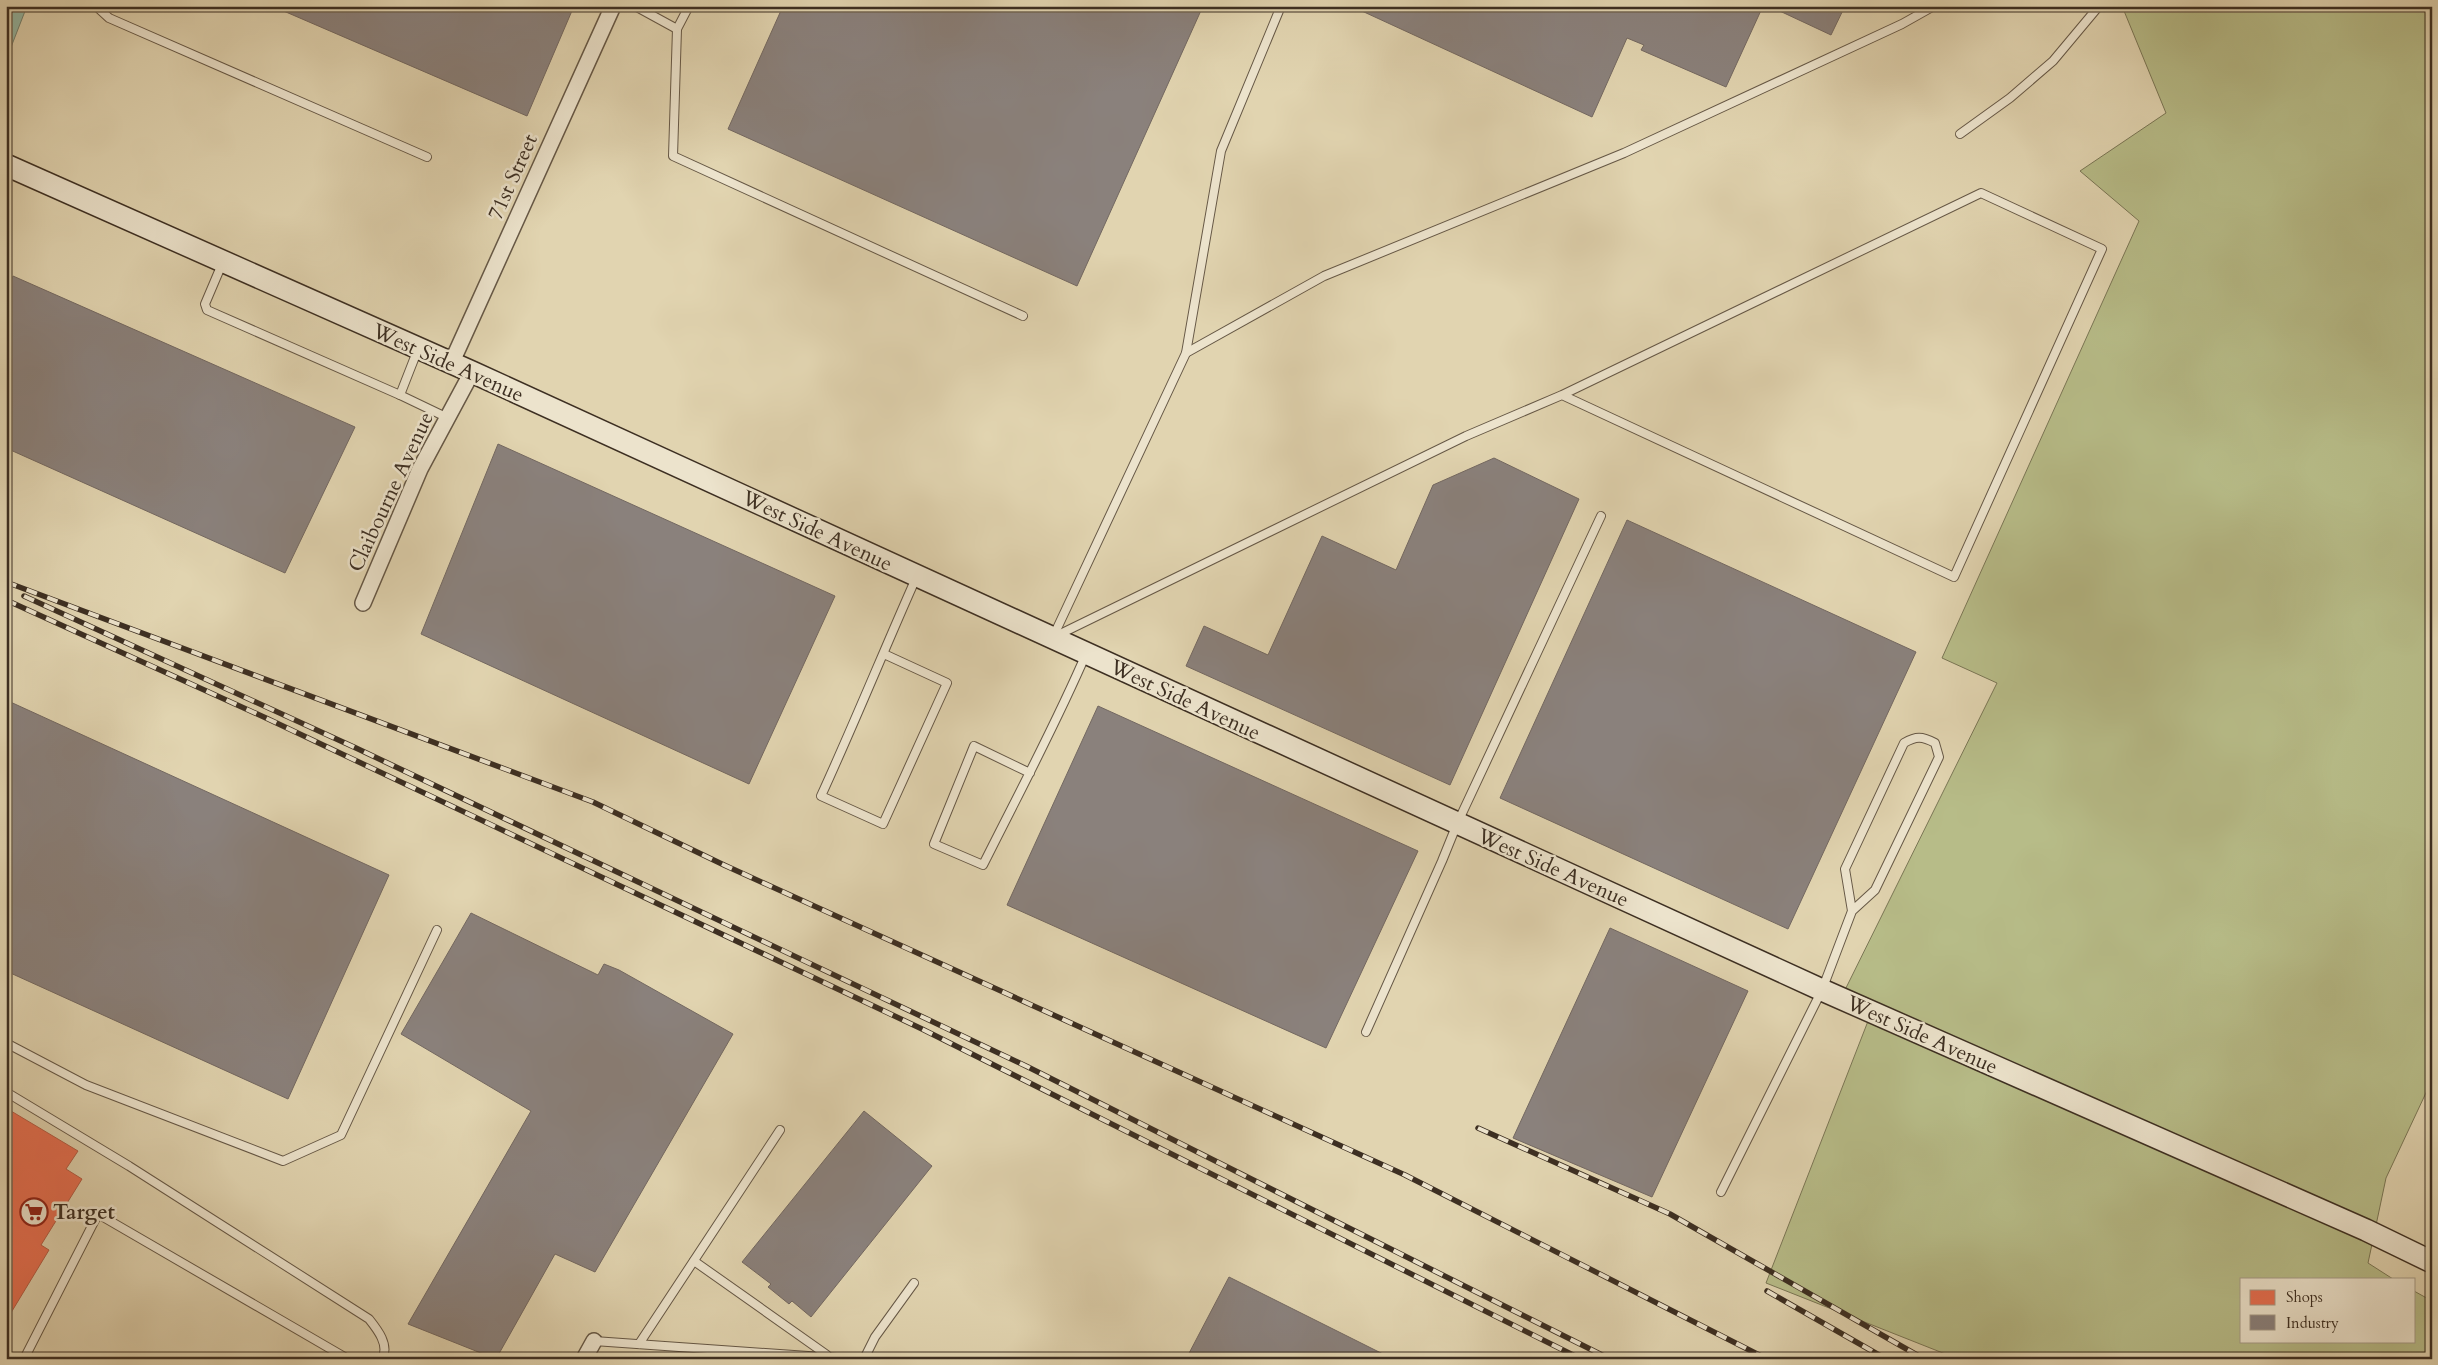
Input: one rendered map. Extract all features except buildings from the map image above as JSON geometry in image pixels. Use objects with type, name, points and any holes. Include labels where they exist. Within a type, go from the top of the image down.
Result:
[{"type":"street","name":"71st Street","points":[[451,364],[613,6]]},
{"type":"street","name":"West Side Avenue","points":[[6,164],[472,372],[1822,990],[2366,1230],[2432,1262]]},
{"type":"street","name":"Claibourne Avenue","points":[[363,603],[420,469],[472,372]]},
{"type":"street","points":[[584,1359],[594,1341]]},
{"type":"lane","points":[[96,6],[109,18],[427,157]]},
{"type":"lane","points":[[635,6],[677,30]]},
{"type":"lane","points":[[689,6],[677,30],[673,156],[1023,316]]},
{"type":"lane","points":[[1052,638],[1186,353],[1222,151],[1281,6]]},
{"type":"lane","points":[[1186,353],[1324,276],[1624,153],[1902,24],[1934,6]]},
{"type":"lane","points":[[1960,134],[2010,98],[2053,61],[2099,6]]},
{"type":"lane","points":[[1052,638],[1466,436],[1562,395],[1981,193],[2102,249],[1954,577],[1562,395]]},
{"type":"lane","points":[[223,262],[205,304],[207,310],[448,418]]},
{"type":"lane","points":[[400,395],[418,349]]},
{"type":"lane","points":[[1366,1032],[1457,824],[1601,516]]},
{"type":"lane","points":[[884,654],[947,683],[883,824],[821,796],[917,576]]},
{"type":"lane","points":[[1030,773],[974,746],[934,844],[984,865],[1030,773],[1069,694],[1086,654]]},
{"type":"lane","points":[[1721,1192],[1822,990],[1852,911],[1875,890],[1939,757],[1935,743],[1923,737],[1912,738],[1904,743],[1845,869],[1852,911]]},
{"type":"lane","points":[[6,1043],[86,1085],[282,1161],[341,1135],[437,930]]},
{"type":"lane","points":[[6,1092],[129,1166],[369,1318],[378,1330],[383,1342],[385,1355],[382,1359]]},
{"type":"lane","points":[[639,1344],[780,1130]]},
{"type":"lane","points":[[24,1359],[98,1214],[348,1359]]},
{"type":"lane","points":[[694,1261],[828,1356]]},
{"type":"lane","points":[[864,1359],[875,1338],[914,1283]]},
{"type":"lane","points":[[594,1341],[851,1359]]},
{"type":"shaded area","points":[[6,6],[27,6],[6,60]]},
{"type":"shaded area","points":[[2122,6],[2432,6],[2432,1080],[2386,1178],[2368,1263],[2391,1278],[2240,1278],[2240,1342],[2416,1342],[2416,1292],[2432,1301],[2432,1359],[1958,1359],[1766,1283],[1870,1016],[1840,1000],[1997,683],[1942,658],[2139,221],[2080,171],[2166,113]]},
{"type":"railway","points":[[6,582],[593,802],[724,865],[1405,1175],[1767,1359]]},
{"type":"railway","points":[[24,596],[356,748],[1028,1067],[1610,1359]]},
{"type":"railway","points":[[6,600],[266,718],[922,1029],[1581,1359]]},
{"type":"railway","points":[[1478,1128],[1670,1214],[1924,1359]]},
{"type":"railway","points":[[1767,1291],[1886,1359]]},
{"type":"place","name":"Target","points":[[34,1212]]}]
